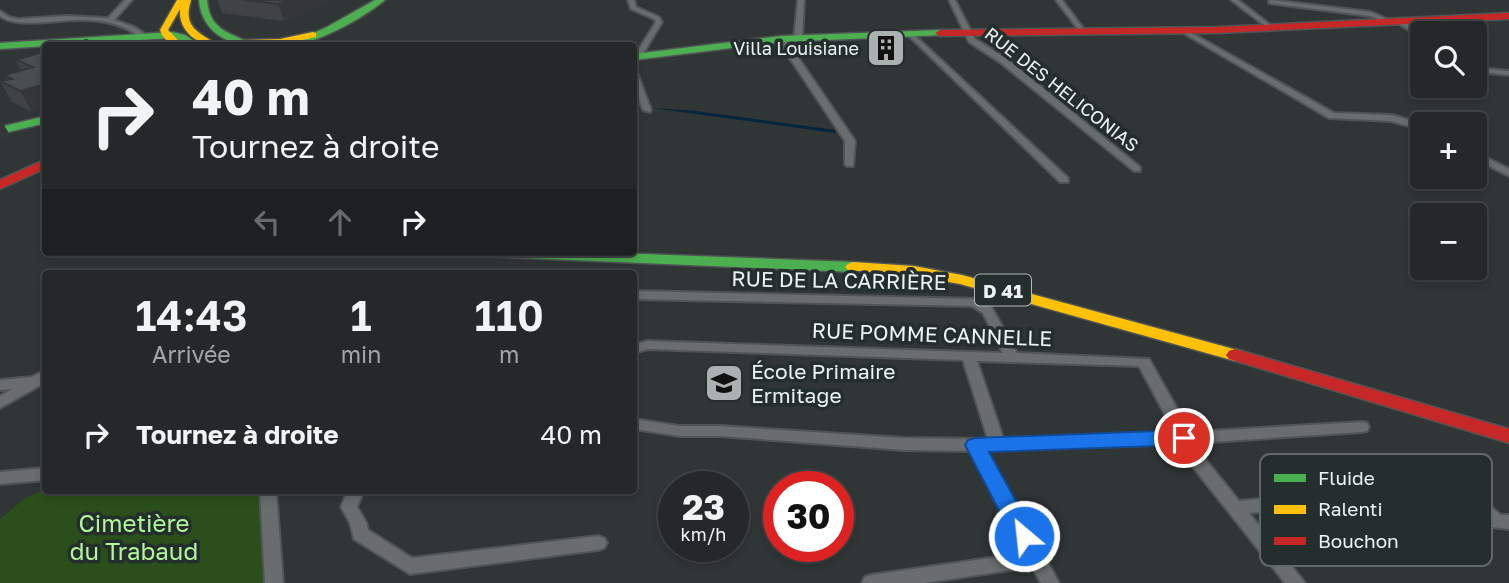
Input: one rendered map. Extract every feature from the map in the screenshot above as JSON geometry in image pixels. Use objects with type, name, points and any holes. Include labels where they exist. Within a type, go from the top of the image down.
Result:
[{"type":"main road","points":[[171,37],[181,0]]},
{"type":"main road","points":[[187,0],[181,14],[182,22],[190,31],[208,42]]},
{"type":"main road","points":[[197,0],[192,14],[198,27],[235,42]]},
{"type":"main road","points":[[202,0],[201,11],[206,22],[237,42]]},
{"type":"main road","points":[[310,41],[381,0]]},
{"type":"main road","points":[[637,57],[781,38],[909,33],[1182,30],[1509,16]]},
{"type":"main road","points":[[64,42],[182,37],[190,42]]},
{"type":"main road","points":[[0,46],[42,43]]},
{"type":"main road","points":[[0,131],[42,120]]},
{"type":"main road","points":[[0,185],[42,165]]},
{"type":"main road","name":"D 41","points":[[637,250],[869,259],[926,264],[1043,290],[1509,420]]},
{"type":"main road","name":"D 41","points":[[577,256],[872,268],[914,271],[962,279],[1296,372],[1509,436]]},
{"type":"street","points":[[110,20],[129,0]]},
{"type":"street","points":[[631,0],[633,8],[657,18],[659,22],[637,54]]},
{"type":"street","points":[[798,38],[801,0]]},
{"type":"street","points":[[953,0],[968,32]]},
{"type":"street","points":[[1059,0],[1083,32]]},
{"type":"street","points":[[1234,0],[1270,27]]},
{"type":"street","points":[[1271,2],[1296,2],[1310,8],[1371,14],[1410,29]]},
{"type":"street","points":[[0,13],[2,21],[99,18],[110,20],[145,37]]},
{"type":"street","points":[[1182,30],[1332,116],[1392,118],[1410,123]]},
{"type":"street","name":"RUE DES HELICONIAS","points":[[968,32],[982,48],[1004,61],[1137,169]]},
{"type":"street","points":[[909,33],[1063,180]]},
{"type":"street","points":[[781,38],[850,141],[850,164]]},
{"type":"street","points":[[1487,70],[1509,73]]},
{"type":"street","points":[[637,82],[648,110]]},
{"type":"street","points":[[1487,161],[1509,173]]},
{"type":"street","name":"RUE DE LA CARRIÈRE","points":[[637,295],[975,302],[988,310],[1013,358]]},
{"type":"street","name":"RUE POMME CANNELLE","points":[[637,348],[647,345],[1144,362],[1184,438]]},
{"type":"street","points":[[969,356],[997,444]]},
{"type":"street","points":[[0,385],[42,379]]},
{"type":"street","points":[[0,403],[42,379]]},
{"type":"street","points":[[637,424],[678,431],[720,430],[904,444],[975,445],[1184,438],[1362,426]]},
{"type":"street","points":[[1184,438],[1199,463],[1260,538]]},
{"type":"street","points":[[975,445],[1050,583]]},
{"type":"street","points":[[0,478],[42,474]]},
{"type":"street","points":[[268,494],[274,583]]},
{"type":"street","points":[[354,494],[349,506],[358,522],[360,534],[410,566],[598,543]]},
{"type":"street","points":[[1236,508],[1260,506]]},
{"type":"street","points":[[1492,517],[1498,522],[1509,522]]},
{"type":"street","points":[[871,583],[1037,559]]},
{"type":"street","points":[[1282,566],[1296,583]]},
{"type":"green space","name":"Cimetière du Trabaud","points":[[42,490],[42,494],[262,494],[268,583],[0,583],[0,519],[24,499]]},
{"type":"water","points":[[652,108],[696,111],[835,130],[836,133]]},
{"type":"building","points":[[245,0],[288,0],[278,4]]},
{"type":"building","points":[[42,52],[42,85],[20,91],[0,81],[12,79],[5,75],[33,67],[16,60]]},
{"type":"traffic: fast","points":[[203,0],[204,10],[212,25],[218,31],[242,42]]},
{"type":"traffic: fast","points":[[299,42],[330,29],[381,0]]},
{"type":"traffic: fast","points":[[637,57],[781,39],[940,33]]},
{"type":"traffic: fast","points":[[63,42],[172,35],[190,42]]},
{"type":"traffic: fast","points":[[0,46],[42,43]]},
{"type":"traffic: fast","points":[[0,131],[42,120]]},
{"type":"traffic: fast","points":[[579,256],[853,267]]},
{"type":"traffic: slow","points":[[175,42],[164,30],[181,0]]},
{"type":"traffic: slow","points":[[187,0],[184,9],[185,23],[194,34],[208,42]]},
{"type":"traffic: slow","points":[[280,42],[313,35]]},
{"type":"traffic: slow","points":[[853,267],[914,271],[962,280],[1235,355]]},
{"type":"traffic: jam","points":[[940,33],[1218,30],[1509,16]]},
{"type":"traffic: jam","points":[[0,185],[42,165]]},
{"type":"traffic: jam","points":[[1235,355],[1509,436]]},
{"type":"place","name":"Villa Louisiane","points":[[886,48]]},
{"type":"place","name":"École Primaire Ermitage","points":[[724,383]]},
{"type":"route","points":[[1024,536],[975,445],[1184,438]]}]
